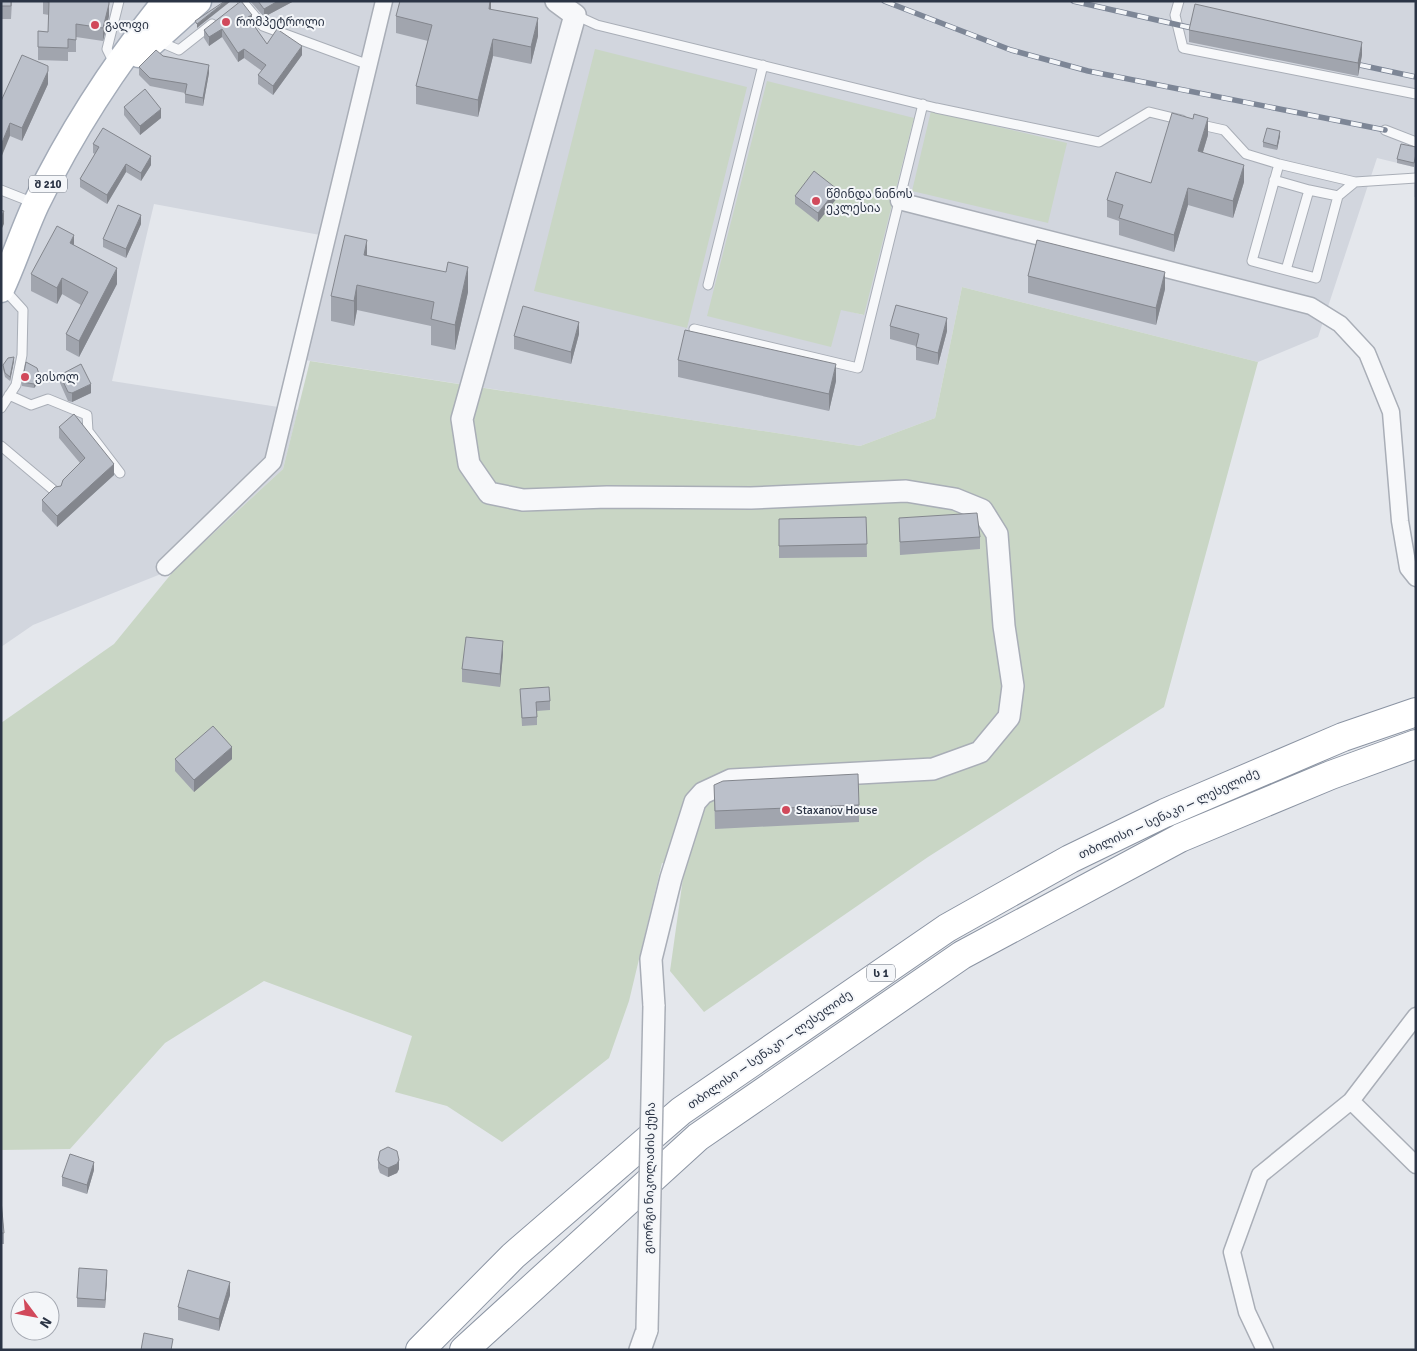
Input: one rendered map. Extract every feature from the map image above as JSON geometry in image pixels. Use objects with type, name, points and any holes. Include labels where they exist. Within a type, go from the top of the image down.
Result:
[{"type":"highway","name":"თბილისი — სენაკი — ლესელიძე","points":[[420,1350],[513,1256],[681,1111],[947,928],[1070,859],[1165,813],[1343,736],[1416,712]]},
{"type":"highway","name":"ს 1","points":[[464,1350],[698,1137],[962,955],[1180,838],[1331,775],[1416,744]]},
{"type":"main road","name":"შ 210","points":[[2,288],[36,204],[110,75],[166,1]]},
{"type":"main road","name":"შ 210","points":[[110,75],[156,40],[198,1]]},
{"type":"street","points":[[165,567],[273,462],[384,1]]},
{"type":"street","points":[[556,1],[575,15]]},
{"type":"street","name":"გიორგი ნიკოლაძის ქუჩა","points":[[575,15],[462,419],[469,464],[489,493],[523,500],[607,497],[751,498],[906,491],[955,498],[982,510],[997,534],[1004,626],[1013,686],[1009,717],[996,736],[980,752],[959,762],[932,769],[731,780],[703,792],[695,802],[671,878],[651,959],[654,1006],[643,1340]]},
{"type":"street","points":[[899,201],[1311,306],[1340,324],[1367,353],[1391,412],[1400,521],[1408,568],[1416,578]]},
{"type":"street","points":[[1265,1350],[1247,1312],[1232,1252],[1260,1175],[1351,1101],[1416,1016]]},
{"type":"street","points":[[1351,1101],[1416,1165]]},
{"type":"lane","points":[[110,75],[107,49],[119,1]]},
{"type":"lane","points":[[234,7],[242,1],[262,26],[369,64]]},
{"type":"lane","points":[[1178,1],[1174,15],[1183,48],[1416,94]]},
{"type":"lane","points":[[575,15],[597,25],[923,104],[1099,142],[1149,112],[1224,130],[1246,154],[1279,164],[1355,182],[1416,178]]},
{"type":"lane","points":[[156,40],[179,50],[218,19]]},
{"type":"lane","points":[[708,285],[763,65]]},
{"type":"lane","points":[[694,329],[858,368],[923,104]]},
{"type":"lane","points":[[1385,130],[1416,142]]},
{"type":"lane","points":[[1279,164],[1252,260],[1316,278],[1338,196],[1355,182]]},
{"type":"lane","points":[[1274,180],[1338,196]]},
{"type":"lane","points":[[1,190],[36,204]]},
{"type":"lane","points":[[1286,270],[1309,190]]},
{"type":"lane","points":[[1,408],[16,385],[22,355],[23,310],[2,288]]},
{"type":"lane","points":[[10,395],[31,405],[48,399],[87,415],[88,431],[120,473]]},
{"type":"lane","points":[[1,446],[57,493]]},
{"type":"shaded area","points":[[1,1],[1416,1],[1416,197],[1414,197],[1414,167],[1377,158],[1318,337],[1258,362],[962,287],[935,418],[860,446],[292,358],[320,235],[154,204],[112,381],[298,410],[283,469],[176,568],[33,625],[1,647]],"holes":[[[914,118],[863,315],[841,309]]]},
{"type":"green space","points":[[595,49],[747,87],[687,328],[534,291]]},
{"type":"green space","points":[[767,81],[914,118],[864,315],[841,310],[831,347],[707,316]]},
{"type":"green space","points":[[931,111],[1067,143],[1048,223],[912,191]]},
{"type":"green space","points":[[962,287],[1258,362],[1164,707],[928,857],[704,1012],[670,971],[684,871],[662,863],[629,1001],[609,1058],[502,1142],[447,1106],[395,1092],[412,1036],[264,981],[165,1043],[70,1149],[1,1150],[1,723],[114,644],[176,568],[283,469],[310,361],[860,446],[935,418]]},
{"type":"building","points":[[1,1],[11,1],[11,6],[1,6]]},
{"type":"building","points":[[43,1],[109,1],[103,28],[76,24],[76,40],[68,39],[68,48],[38,47],[38,31],[48,32],[49,2]]},
{"type":"building","points":[[226,1],[197,24],[195,21]]},
{"type":"building","points":[[241,1],[252,15],[248,17],[267,44],[277,29],[302,46],[273,86],[258,75],[266,65],[244,49],[238,53],[222,29],[209,37],[204,30]]},
{"type":"building","points":[[258,1],[278,1],[264,9]]},
{"type":"building","points":[[400,1],[490,1],[489,9],[538,18],[531,47],[493,39],[478,100],[416,86],[432,25],[396,16]]},
{"type":"building","points":[[1195,4],[1362,42],[1358,63],[1189,30]]},
{"type":"building","points":[[156,50],[163,56],[209,65],[203,98],[185,94],[187,84],[150,78],[139,67]]},
{"type":"building","points":[[22,55],[48,66],[48,71],[22,128],[10,123],[1,145],[1,101]]},
{"type":"building","points":[[145,89],[161,109],[140,126],[124,107]]},
{"type":"building","points":[[1172,113],[1193,119],[1194,114],[1208,118],[1198,151],[1244,165],[1233,201],[1188,188],[1174,235],[1119,218],[1123,205],[1107,200],[1116,172],[1151,183]]},
{"type":"building","points":[[103,128],[151,156],[141,173],[126,164],[107,195],[80,179],[99,147],[93,144]]},
{"type":"building","points":[[1267,128],[1280,131],[1277,146],[1263,142]]},
{"type":"building","points":[[1401,144],[1416,147],[1414,163],[1397,159]]},
{"type":"building","name":"წმინდა ნინოს ეკლესია","points":[[814,171],[837,189],[818,213],[795,196]]},
{"type":"building","points":[[118,205],[141,215],[126,249],[103,239]]},
{"type":"building","points":[[57,226],[74,235],[70,243],[117,268],[79,341],[66,334],[88,292],[62,278],[57,288],[31,274]]},
{"type":"building","points":[[345,235],[367,240],[364,255],[446,272],[448,262],[468,267],[455,325],[431,319],[434,302],[357,285],[354,301],[331,296]]},
{"type":"building","points":[[1037,240],[1165,272],[1156,308],[1028,276]]},
{"type":"building","points":[[896,305],[947,318],[938,353],[916,347],[919,334],[890,326]]},
{"type":"building","points":[[523,306],[579,322],[571,352],[514,336]]},
{"type":"building","points":[[685,330],[836,364],[829,394],[678,360]]},
{"type":"building","points":[[14,357],[10,377],[5,373],[3,365],[8,358]]},
{"type":"building","points":[[26,362],[37,368],[40,377],[34,384],[22,382]]},
{"type":"building","points":[[81,364],[91,384],[72,393],[68,392],[60,375]]},
{"type":"building","points":[[74,414],[114,464],[57,516],[42,500],[55,487],[61,486],[63,480],[85,458],[59,427]]},
{"type":"building","points":[[977,513],[980,537],[900,542],[899,518]]},
{"type":"building","points":[[866,517],[867,544],[779,546],[779,519]]},
{"type":"building","points":[[466,637],[503,641],[500,674],[462,669]]},
{"type":"building","points":[[549,687],[550,701],[536,702],[537,717],[522,718],[520,689]]},
{"type":"building","points":[[213,726],[232,747],[194,780],[175,759]]},
{"type":"building","points":[[858,774],[859,805],[715,811],[714,785],[723,781]]},
{"type":"building","points":[[388,1147],[397,1151],[399,1160],[397,1164],[388,1168],[380,1164],[378,1160],[380,1151]]},
{"type":"building","points":[[70,1154],[94,1162],[87,1185],[62,1177]]},
{"type":"building","points":[[1,1200],[4,1233],[1,1233]]},
{"type":"building","points":[[79,1268],[107,1270],[105,1300],[77,1298]]},
{"type":"building","points":[[188,1270],[230,1282],[219,1319],[178,1307]]},
{"type":"building","points":[[144,1333],[173,1339],[171,1350],[141,1350]]},
{"type":"railway","points":[[884,1],[1011,50],[1088,71],[1385,130]]},
{"type":"railway","points":[[1073,1],[1192,28]]},
{"type":"railway","points":[[1360,65],[1416,77]]},
{"type":"place","name":"რომპეტროლი","points":[[226,22]]},
{"type":"place","name":"გალფი","points":[[95,25]]},
{"type":"place","name":"წმინდა ნინოს ეკლესია","points":[[816,201]]},
{"type":"place","name":"ვისოლ","points":[[25,377]]},
{"type":"place","name":"Staxanov House","points":[[786,810]]}]
